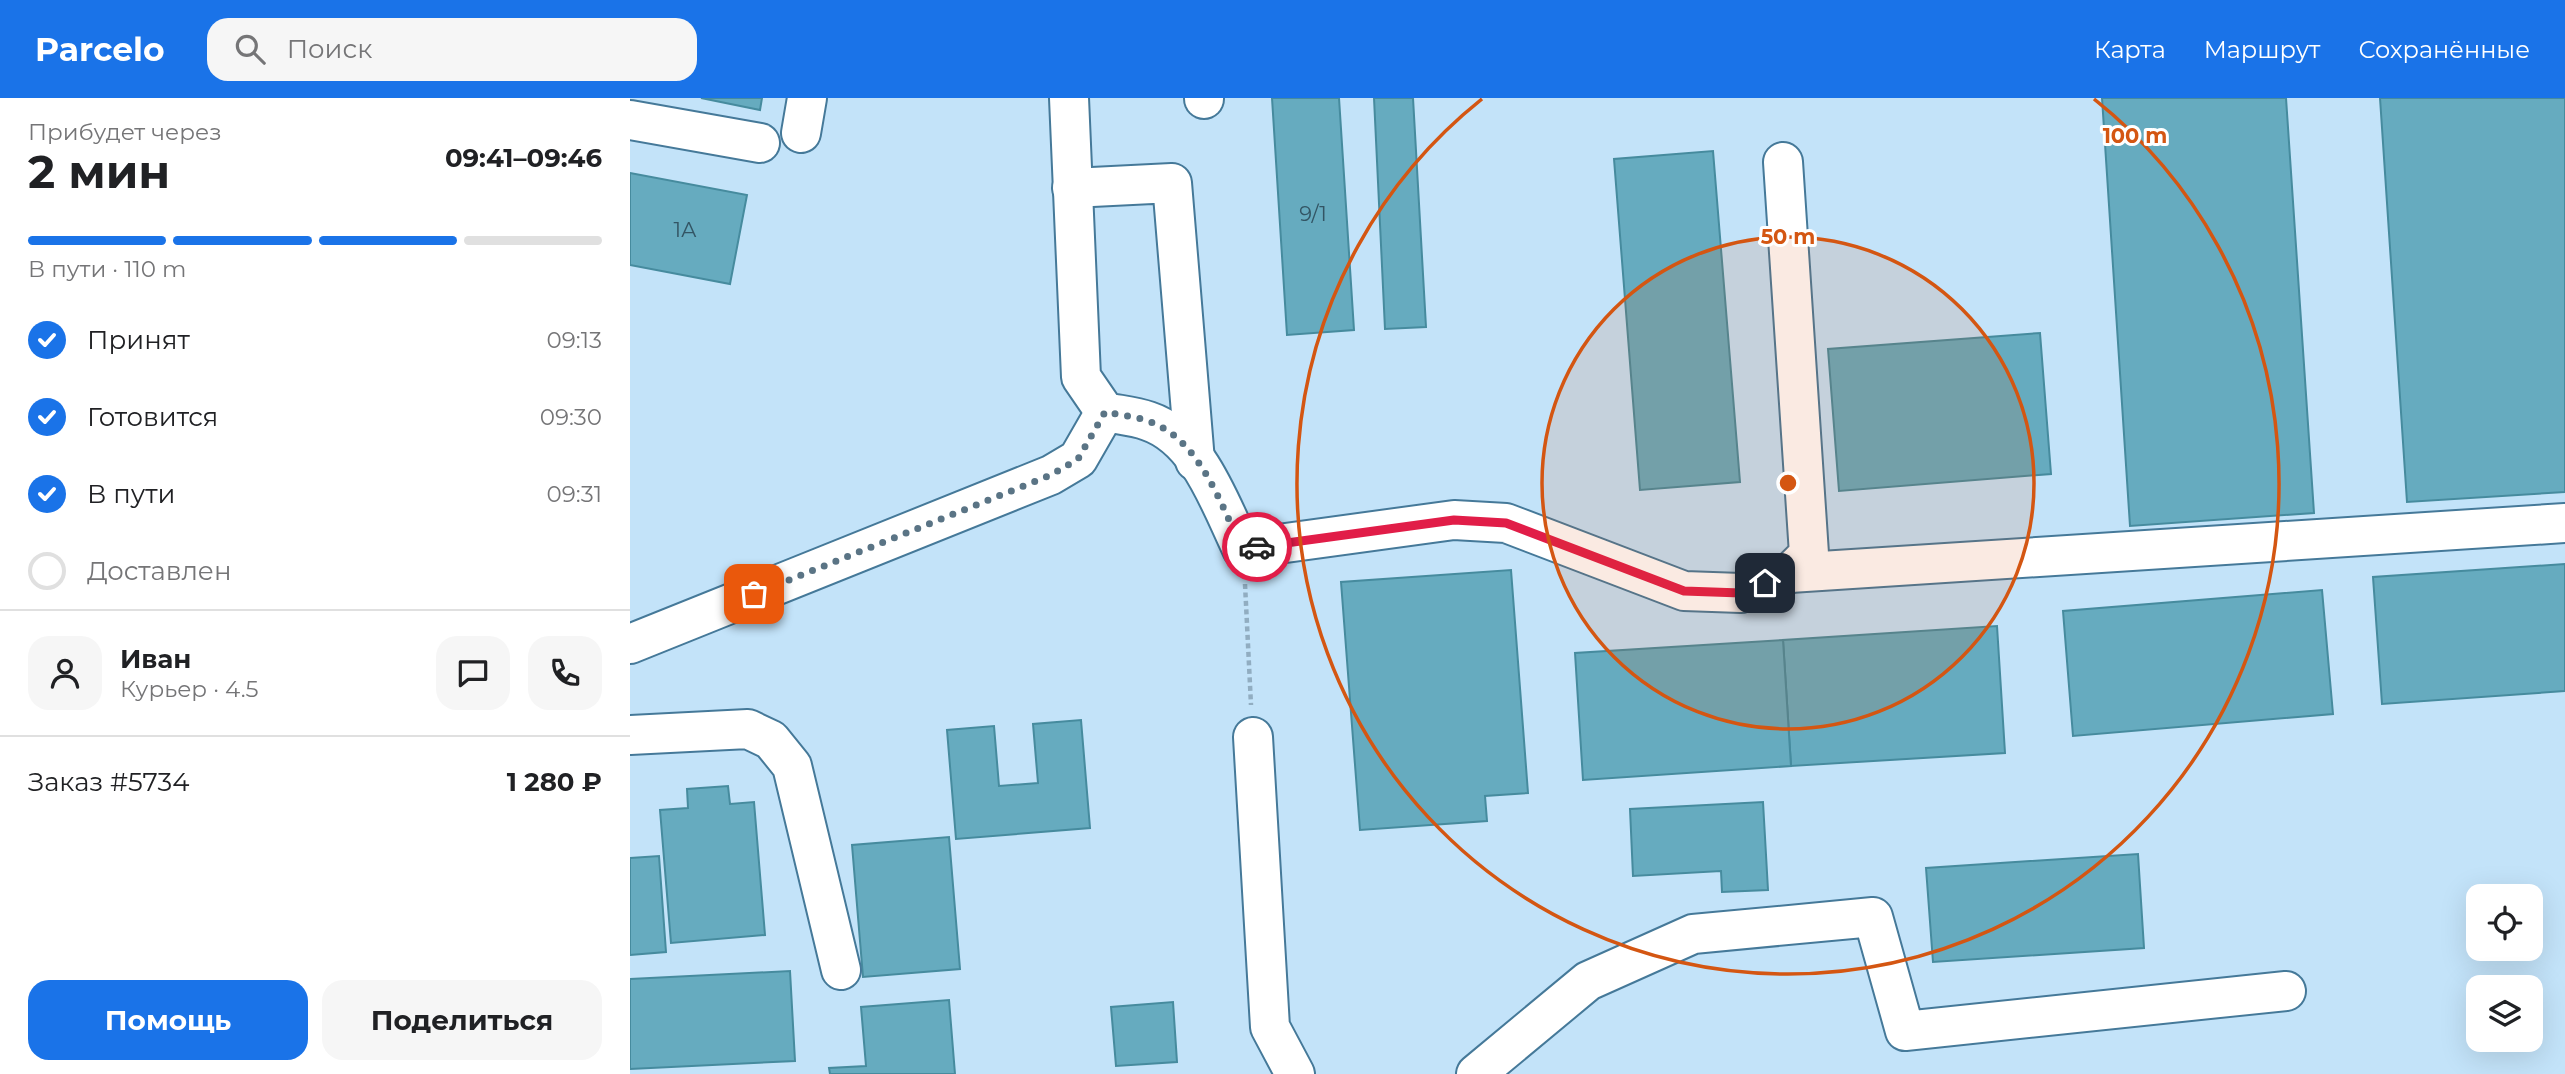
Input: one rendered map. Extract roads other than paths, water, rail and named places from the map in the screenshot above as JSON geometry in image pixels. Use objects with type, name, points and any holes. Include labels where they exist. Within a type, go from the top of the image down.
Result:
[{"type":"street","points":[[1069,98],[1081,377],[1105,412],[1149,421],[1175,435],[1204,471],[1242,549],[1454,520],[1506,523],[1684,591],[1741,593],[1790,573],[2565,523]]},
{"type":"street","points":[[630,120],[760,144]]},
{"type":"street","points":[[1783,162],[1810,554],[1790,573]]},
{"type":"street","points":[[1072,188],[1172,183],[1195,461]]},
{"type":"street","points":[[630,644],[1051,475],[1078,459],[1105,412]]},
{"type":"street","points":[[630,735],[748,729],[771,740],[792,766],[841,970]]},
{"type":"street","points":[[1253,737],[1270,1027],[1296,1074]]},
{"type":"street","points":[[1476,1074],[1588,981],[1693,934],[1873,917],[1905,1031],[2286,991]]}]
